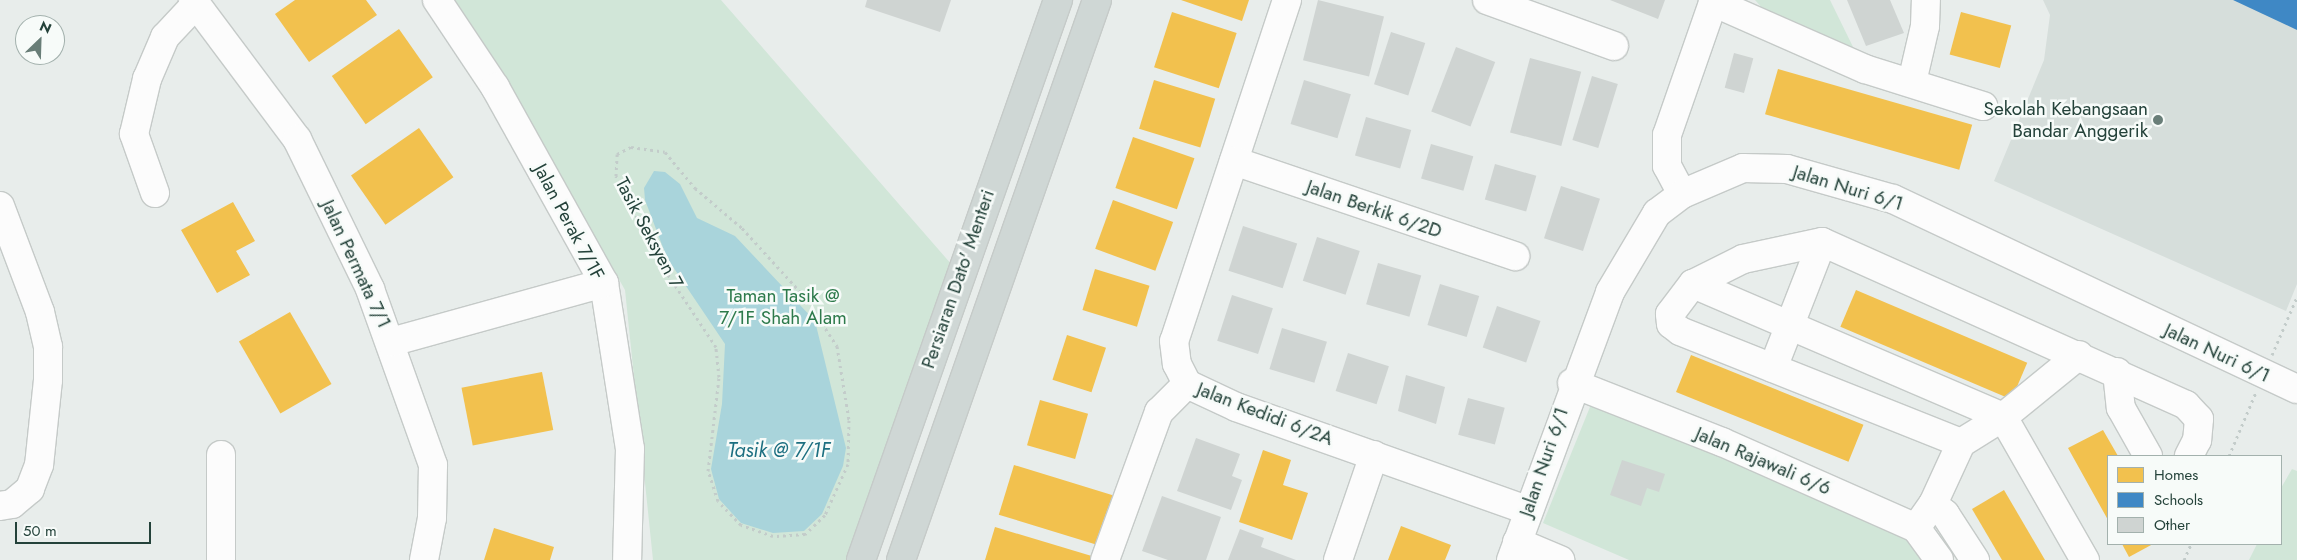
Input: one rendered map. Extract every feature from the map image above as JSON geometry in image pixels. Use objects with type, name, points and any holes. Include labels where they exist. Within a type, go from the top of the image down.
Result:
[{"type":"main road","name":"Persiaran Dato' Menteri","points":[[861,560],[1058,0]]},
{"type":"main road","name":"Persiaran Dato' Menteri","points":[[901,560],[1097,0]]},
{"type":"street","name":"Jalan Perak 7/1F","points":[[437,0],[495,87],[604,283],[630,450],[627,560]]},
{"type":"street","name":"Jalan Kedidi 6/2A","points":[[1287,0],[1174,342],[1176,364],[1187,384],[1236,407],[1527,510]]},
{"type":"street","points":[[1487,0],[1614,46]]},
{"type":"street","points":[[1912,82],[1925,26],[1926,0]]},
{"type":"street","points":[[1682,194],[1667,166],[1667,136],[1713,1],[1857,66],[1983,106]]},
{"type":"street","points":[[156,192],[134,134],[147,79],[165,37],[195,2]]},
{"type":"street","name":"Jalan Permata 7/1","points":[[195,2],[297,139],[391,342],[433,465],[432,518],[424,560]]},
{"type":"street","name":"Jalan Berkik 6/2D","points":[[1234,161],[1514,256]]},
{"type":"street","name":"Jalan Nuri 6/1","points":[[1514,551],[1572,383],[1610,292],[1657,213],[1682,194],[1743,168],[1787,169],[1893,199],[2297,389]]},
{"type":"street","points":[[0,206],[40,312],[48,347],[48,380],[39,466],[30,489],[12,504],[0,506]]},
{"type":"street","points":[[1773,368],[1822,242]]},
{"type":"street","points":[[1961,443],[1773,368],[1671,324],[1670,314],[1693,284],[1743,258],[1822,242],[2117,372],[2186,405],[2198,419],[2197,440],[2190,455]]},
{"type":"street","points":[[391,342],[604,283]]},
{"type":"street","points":[[1693,284],[2003,417],[2085,560]]},
{"type":"street","points":[[1939,560],[1916,528],[1933,504],[1961,443],[2003,417],[2080,356]]},
{"type":"street","points":[[2117,372],[2121,408],[2147,455]]},
{"type":"street","name":"Jalan Rajawali 6/6","points":[[1572,383],[1722,442],[1916,528]]},
{"type":"street","points":[[1105,560],[1159,412],[1187,384]]},
{"type":"street","points":[[221,455],[221,560]]},
{"type":"street","points":[[1338,560],[1374,455]]},
{"type":"street","points":[[1933,504],[1945,514],[1975,560]]},
{"type":"street","points":[[1514,551],[1560,560]]},
{"type":"path","name":"Tasik Seksyen 7","points":[[631,147],[664,152],[695,188],[742,228],[804,296],[837,346],[851,446],[839,484],[825,515],[805,534],[773,536],[741,525],[718,501],[708,471],[719,377],[716,347],[661,264],[616,176],[617,154],[631,147]]},
{"type":"path","points":[[2229,455],[2297,297]]},
{"type":"path","points":[[2184,560],[2191,545]]},
{"type":"shaded area","name":"Sekolah Kebangsaan Bandar Anggerik","points":[[2043,0],[2297,0],[2297,284],[2286,311],[1994,181],[2044,60],[2050,15]]},
{"type":"green space","name":"Taman Tasik @ 7/1F Shah Alam","points":[[452,0],[721,0],[959,273],[858,560],[653,560],[625,290],[517,98]]},
{"type":"green space","points":[[1755,0],[1830,0],[1855,51],[1764,10]]},
{"type":"green space","points":[[1592,402],[1853,510],[1904,536],[1924,560],[1629,560],[1543,523]]},
{"type":"green space","points":[[2292,469],[2297,471],[2297,560],[2249,560],[2256,545],[2282,545],[2282,486]]},
{"type":"water","name":"Tasik @ 7/1F","points":[[654,171],[665,172],[680,184],[697,218],[735,236],[815,321],[846,448],[843,466],[822,514],[804,531],[773,533],[741,523],[719,499],[711,469],[722,404],[725,344],[667,258],[645,200],[644,188]]},
{"type":"building: Homes","points":[[295,0],[366,0],[377,15],[309,62],[275,14]]},
{"type":"building: Homes","points":[[1181,0],[1249,0],[1242,21]]},
{"type":"building: Homes","points":[[1172,12],[1237,33],[1219,88],[1154,67]]},
{"type":"building: Homes","points":[[1961,12],[2011,25],[2000,68],[1950,55]]},
{"type":"building: Homes","points":[[399,29],[433,77],[366,124],[332,76]]},
{"type":"building: Homes","points":[[1778,69],[1972,125],[1959,170],[1765,114]]},
{"type":"building: Homes","points":[[1154,80],[1215,99],[1200,147],[1139,129]]},
{"type":"building: Homes","points":[[419,128],[453,177],[385,225],[351,176]]},
{"type":"building: Homes","points":[[1133,137],[1194,158],[1177,209],[1115,188]]},
{"type":"building: Homes","points":[[1113,200],[1173,222],[1155,271],[1095,249]]},
{"type":"building: Homes","points":[[233,202],[255,241],[236,251],[250,275],[217,293],[181,230]]},
{"type":"building: Homes","points":[[1095,269],[1150,286],[1137,327],[1082,310]]},
{"type":"building: Homes","points":[[1856,290],[2027,363],[2012,399],[1840,327]]},
{"type":"building: Homes","points":[[290,312],[332,384],[280,413],[239,342]]},
{"type":"building: Homes","points":[[1067,335],[1106,348],[1091,392],[1052,380]]},
{"type":"building: Homes","points":[[1691,355],[1863,425],[1848,462],[1676,392]]},
{"type":"building: Homes","points":[[542,372],[553,430],[473,446],[462,388]]},
{"type":"building: Homes","points":[[1040,400],[1088,414],[1075,459],[1027,445]]},
{"type":"building: Homes","points":[[2103,430],[2117,455],[2107,455],[2107,518],[2068,448]]},
{"type":"building: Homes","points":[[1263,450],[1291,460],[1283,485],[1308,493],[1292,540],[1239,522]]},
{"type":"building: Homes","points":[[1014,465],[1114,496],[1099,545],[999,515]]},
{"type":"building: Homes","points":[[2004,490],[2045,560],[2002,560],[1972,509]]},
{"type":"building: Homes","points":[[1401,526],[1451,545],[1445,560],[1388,560]]},
{"type":"building: Homes","points":[[995,527],[1095,557],[1094,560],[985,560]]},
{"type":"building: Homes","points":[[494,528],[554,547],[550,560],[484,560]]},
{"type":"building: Homes","points":[[2123,545],[2151,545],[2129,557]]},
{"type":"building: Schools","points":[[2233,0],[2297,0],[2297,30]]},
{"type":"building: Other","points":[[867,0],[951,0],[940,32],[865,7]]},
{"type":"building: Other","points":[[1318,0],[1384,16],[1369,77],[1303,60]]},
{"type":"building: Other","points":[[1610,0],[1665,0],[1658,19]]},
{"type":"building: Other","points":[[1847,0],[1890,0],[1904,33],[1866,46]]},
{"type":"building: Other","points":[[1391,32],[1425,43],[1408,95],[1374,84]]},
{"type":"building: Other","points":[[1456,47],[1495,62],[1470,126],[1431,111]]},
{"type":"building: Other","points":[[1734,53],[1753,58],[1744,93],[1725,88]]},
{"type":"building: Other","points":[[1530,58],[1581,72],[1561,146],[1510,132]]},
{"type":"building: Other","points":[[1592,76],[1618,84],[1598,148],[1572,140]]},
{"type":"building: Other","points":[[1304,80],[1351,94],[1337,138],[1291,124]]},
{"type":"building: Other","points":[[1366,117],[1411,130],[1400,168],[1355,155]]},
{"type":"building: Other","points":[[1431,144],[1473,156],[1463,191],[1421,179]]},
{"type":"building: Other","points":[[1495,164],[1536,176],[1526,211],[1485,200]]},
{"type":"building: Other","points":[[1561,186],[1600,199],[1583,251],[1544,238]]},
{"type":"building: Other","points":[[1243,226],[1297,244],[1283,288],[1228,271]]},
{"type":"building: Other","points":[[1317,237],[1360,251],[1346,295],[1303,281]]},
{"type":"building: Other","points":[[1378,263],[1421,275],[1409,317],[1366,304]]},
{"type":"building: Other","points":[[1440,284],[1479,296],[1467,337],[1427,325]]},
{"type":"building: Other","points":[[1232,295],[1273,308],[1258,354],[1217,341]]},
{"type":"building: Other","points":[[1497,306],[1540,321],[1526,363],[1483,348]]},
{"type":"building: Other","points":[[1282,328],[1327,342],[1314,383],[1269,369]]},
{"type":"building: Other","points":[[1348,353],[1389,366],[1377,404],[1336,391]]},
{"type":"building: Other","points":[[1406,375],[1445,387],[1436,424],[1398,411]]},
{"type":"building: Other","points":[[1468,398],[1505,408],[1495,445],[1458,435]]},
{"type":"building: Other","points":[[1196,438],[1240,454],[1232,476],[1242,480],[1231,510],[1177,491]]},
{"type":"building: Other","points":[[1622,460],[1665,474],[1659,492],[1647,488],[1641,506],[1610,495]]},
{"type":"building: Other","points":[[1162,496],[1221,517],[1206,560],[1168,560],[1142,551]]},
{"type":"building: Other","points":[[1240,529],[1264,538],[1261,547],[1296,560],[1228,560]]},
{"type":"place","name":"Sekolah Kebangsaan Bandar Anggerik","points":[[2158,120]]}]
